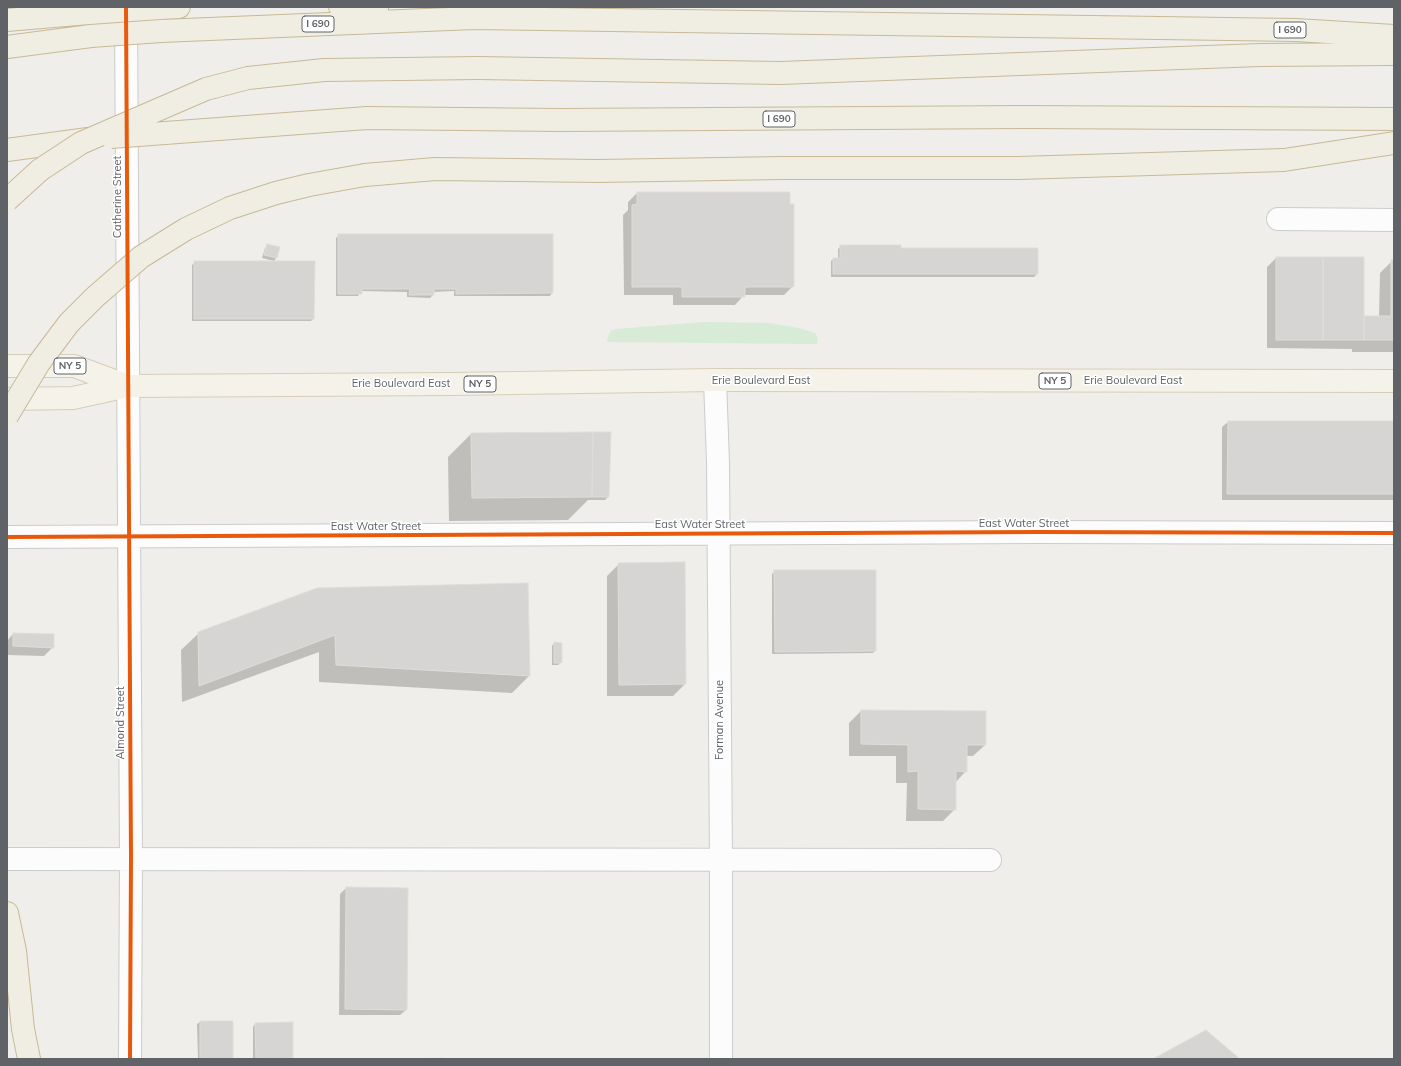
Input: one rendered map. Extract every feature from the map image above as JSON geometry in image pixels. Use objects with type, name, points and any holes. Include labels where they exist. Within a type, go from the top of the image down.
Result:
[{"type":"highway","points":[[340,7],[385,9],[474,18]]},
{"type":"highway","points":[[7,20],[170,8]]},
{"type":"highway","name":"I 690","points":[[7,47],[91,36],[161,31],[474,18],[1296,30],[1394,36]]},
{"type":"highway","points":[[7,200],[40,170],[81,143],[206,89],[248,78],[324,70],[478,68],[780,74],[1260,55],[1394,54]]},
{"type":"highway","name":"I 690","points":[[7,150],[88,139],[367,118],[560,120],[1016,117],[1394,119]]},
{"type":"highway","points":[[7,416],[39,363],[69,323],[95,297],[141,257],[186,229],[230,208],[276,193],[309,185],[365,175],[435,169],[598,171],[782,168],[1057,167],[1284,160],[1394,143]]},
{"type":"highway","points":[[7,913],[15,951],[23,1029],[29,1059]]},
{"type":"highway","points":[[7,977],[23,1029]]},
{"type":"main road","name":"Erie Boulevard East","points":[[7,366],[74,366],[128,386]]},
{"type":"main road","name":"Erie Boulevard East","points":[[7,399],[72,398],[128,386],[451,384],[715,380],[1394,382]]},
{"type":"street","name":"Catherine Street","points":[[126,7],[128,386]]},
{"type":"street","points":[[1278,219],[1394,220]]},
{"type":"street","name":"Forman Avenue","points":[[715,380],[718,462],[721,1059]]},
{"type":"street","name":"Almond Street","points":[[128,386],[131,858],[130,1059]]},
{"type":"street","name":"East Water Street","points":[[7,537],[129,538],[718,534],[1394,533]]},
{"type":"street","points":[[7,859],[990,860]]},
{"type":"green space","points":[[704,322],[770,323],[799,328],[815,333],[818,338],[817,344],[607,342],[611,331],[616,329]]},
{"type":"building","points":[[637,192],[790,192],[790,204],[794,204],[794,287],[745,287],[745,297],[682,297],[682,287],[632,287],[632,205],[637,204]]},
{"type":"building","points":[[338,234],[553,234],[553,293],[456,294],[456,289],[434,289],[434,295],[409,295],[410,289],[362,289],[362,294],[338,294]]},
{"type":"building","points":[[267,244],[280,247],[277,258],[264,255]]},
{"type":"building","points":[[840,245],[901,245],[901,248],[1038,248],[1038,274],[833,274],[833,258],[840,258]]},
{"type":"building","points":[[1276,257],[1323,257],[1323,340],[1276,340]]},
{"type":"building","points":[[1323,257],[1364,257],[1364,340],[1323,340]]},
{"type":"building","points":[[1391,260],[1394,260],[1394,340],[1364,340],[1364,316],[1391,316]]},
{"type":"building","points":[[194,261],[315,261],[314,319],[194,319]]},
{"type":"building","points":[[1228,421],[1394,421],[1394,494],[1227,494]]},
{"type":"building","points":[[593,432],[592,497],[472,498],[471,433]]},
{"type":"building","points":[[593,432],[611,432],[609,497],[592,497]]},
{"type":"building","points":[[685,562],[686,684],[619,685],[618,563]]},
{"type":"building","points":[[774,570],[876,570],[876,651],[775,652]]},
{"type":"building","points":[[528,583],[530,676],[336,665],[335,635],[199,686],[198,632],[317,588]]},
{"type":"building","points":[[13,633],[54,634],[54,648],[13,646]]},
{"type":"building","points":[[554,642],[562,643],[562,663],[554,663]]},
{"type":"building","points":[[861,710],[986,711],[986,745],[967,745],[967,772],[956,771],[956,810],[918,809],[918,771],[908,772],[908,745],[861,744]]},
{"type":"building","points":[[346,887],[408,888],[407,1010],[345,1009]]},
{"type":"building","points":[[200,1021],[233,1021],[233,1059],[200,1059]]},
{"type":"building","points":[[293,1022],[293,1059],[256,1059],[255,1023]]},
{"type":"building","points":[[1206,1030],[1240,1059],[1153,1059]]},
{"type":"building","points":[[443,1058],[443,1059],[408,1059]]},
{"type":"cycle path","points":[[126,7],[131,858],[130,1059]]},
{"type":"cycle path","points":[[7,537],[1038,532],[1394,533]]}]
